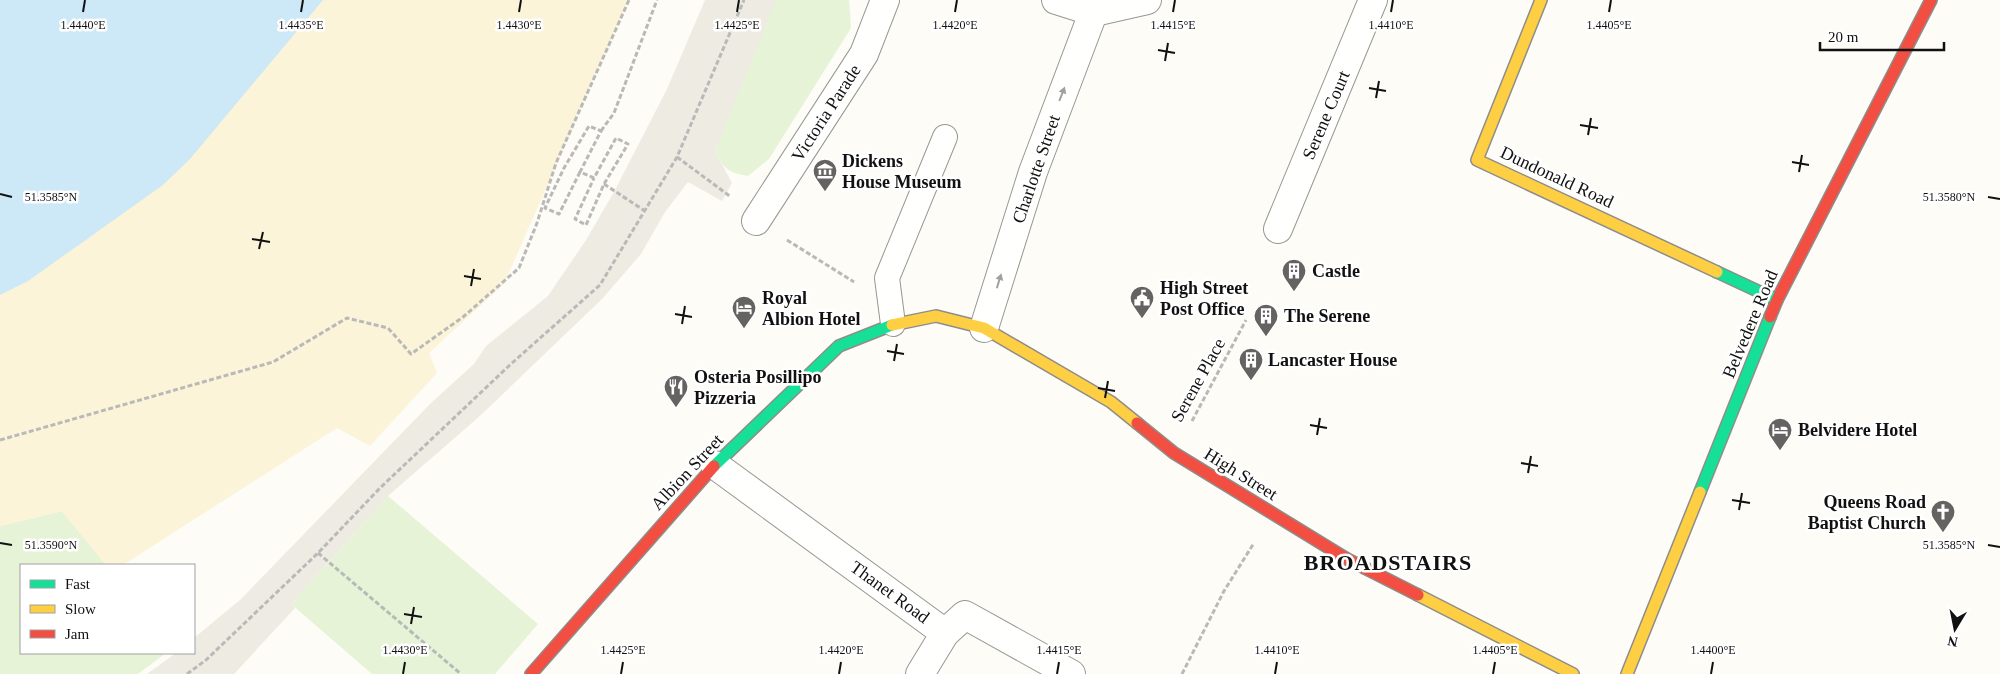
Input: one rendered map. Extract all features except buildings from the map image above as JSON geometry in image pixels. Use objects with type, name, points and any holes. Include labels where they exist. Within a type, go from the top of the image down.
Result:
[{"type":"main road","name":"Dundonald Road","points":[[1541,0],[1477,160],[1777,300]]},
{"type":"main road","name":"Belvedere Road","points":[[1627,674],[1777,300],[1931,0]]},
{"type":"main road","name":"High Street","points":[[893,324],[936,316],[984,328],[1111,402],[1174,453],[1347,559],[1573,674]]},
{"type":"main road","name":"Albion Street","points":[[531,674],[715,465],[839,346],[893,324]]},
{"type":"street","name":"Victoria Parade","points":[[756,221],[864,54],[885,0]]},
{"type":"street","points":[[1056,0],[1096,6],[1147,0]]},
{"type":"street","name":"Serene Court","points":[[1278,229],[1373,0]]},
{"type":"street","name":"Charlotte Street","points":[[984,328],[1033,172],[1096,6]]},
{"type":"street","name":"Thanet Road","points":[[715,465],[945,633],[965,615],[1071,674]]},
{"type":"street","points":[[920,674],[945,633]]},
{"type":"lane","points":[[893,324],[886,278],[946,137]]},
{"type":"path","points":[[0,440],[273,362],[347,318],[388,328],[412,354],[463,317],[519,268],[538,223],[556,163],[629,0]]},
{"type":"path","points":[[601,131],[588,126],[564,168],[545,208],[559,214],[601,131],[614,113],[657,0]]},
{"type":"path","points":[[187,674],[206,660],[318,553],[380,488],[512,364],[600,285],[677,157],[744,0]]},
{"type":"path","points":[[616,138],[628,144],[604,184],[586,225],[575,218],[594,178],[616,138]]},
{"type":"path","points":[[556,163],[564,168]]},
{"type":"path","points":[[580,172],[594,178]]},
{"type":"path","points":[[604,184],[645,211]]},
{"type":"path","name":"Serene Place","points":[[1174,453],[1246,320]]},
{"type":"path","points":[[1182,674],[1224,591],[1272,513]]},
{"type":"path","points":[[318,553],[461,674]]},
{"type":"green space","points":[[769,0],[849,0],[851,28],[769,159],[748,176],[727,169],[715,151]]},
{"type":"green space","points":[[388,496],[538,624],[495,674],[372,674],[291,604]]},
{"type":"green space","points":[[62,511],[105,564],[20,564],[20,654],[165,654],[138,674],[0,674],[0,526]]},
{"type":"sand","points":[[0,0],[629,0],[504,284],[429,353],[437,373],[370,446],[337,428],[125,564],[105,564],[62,511],[0,526]]},
{"type":"shaded area","points":[[705,0],[776,0],[715,151],[732,183],[722,201],[688,182],[665,212],[641,254],[602,299],[481,415],[388,496],[291,604],[295,608],[234,674],[147,674],[175,654],[195,654],[195,637],[240,600],[431,403],[474,364],[486,346],[548,296],[586,240],[614,192],[667,89]]},
{"type":"water","points":[[0,0],[323,0],[190,159],[163,185],[28,281],[0,295]]},
{"type":"traffic: fast","points":[[1717,272],[1777,300]]},
{"type":"traffic: fast","points":[[1700,492],[1770,317]]},
{"type":"traffic: fast","points":[[714,466],[839,346],[892,325]]},
{"type":"traffic: slow","points":[[1541,0],[1477,160],[1717,272]]},
{"type":"traffic: slow","points":[[892,325],[936,316],[984,328],[1111,402],[1137,423]]},
{"type":"traffic: slow","points":[[1627,674],[1700,492]]},
{"type":"traffic: slow","points":[[1418,595],[1573,674]]},
{"type":"traffic: jam","points":[[1770,317],[1931,0]]},
{"type":"traffic: jam","points":[[1137,423],[1174,453],[1347,559],[1418,595]]},
{"type":"traffic: jam","points":[[531,674],[714,466]]},
{"type":"place","name":"Dickens House Museum","points":[[825,192]]},
{"type":"place","name":"Castle","points":[[1294,292]]},
{"type":"place","name":"High Street Post Office","points":[[1142,319]]},
{"type":"place","name":"Royal Albion Hotel","points":[[744,329]]},
{"type":"place","name":"The Serene","points":[[1266,337]]},
{"type":"place","name":"Lancaster House","points":[[1251,381]]},
{"type":"place","name":"Osteria Posillipo Pizzeria","points":[[676,408]]},
{"type":"place","name":"Belvidere Hotel","points":[[1780,451]]},
{"type":"place","name":"Queens Road Baptist Church","points":[[1943,533]]},
{"type":"district","name":"BROADSTAIRS","points":[[1388,562]]}]
